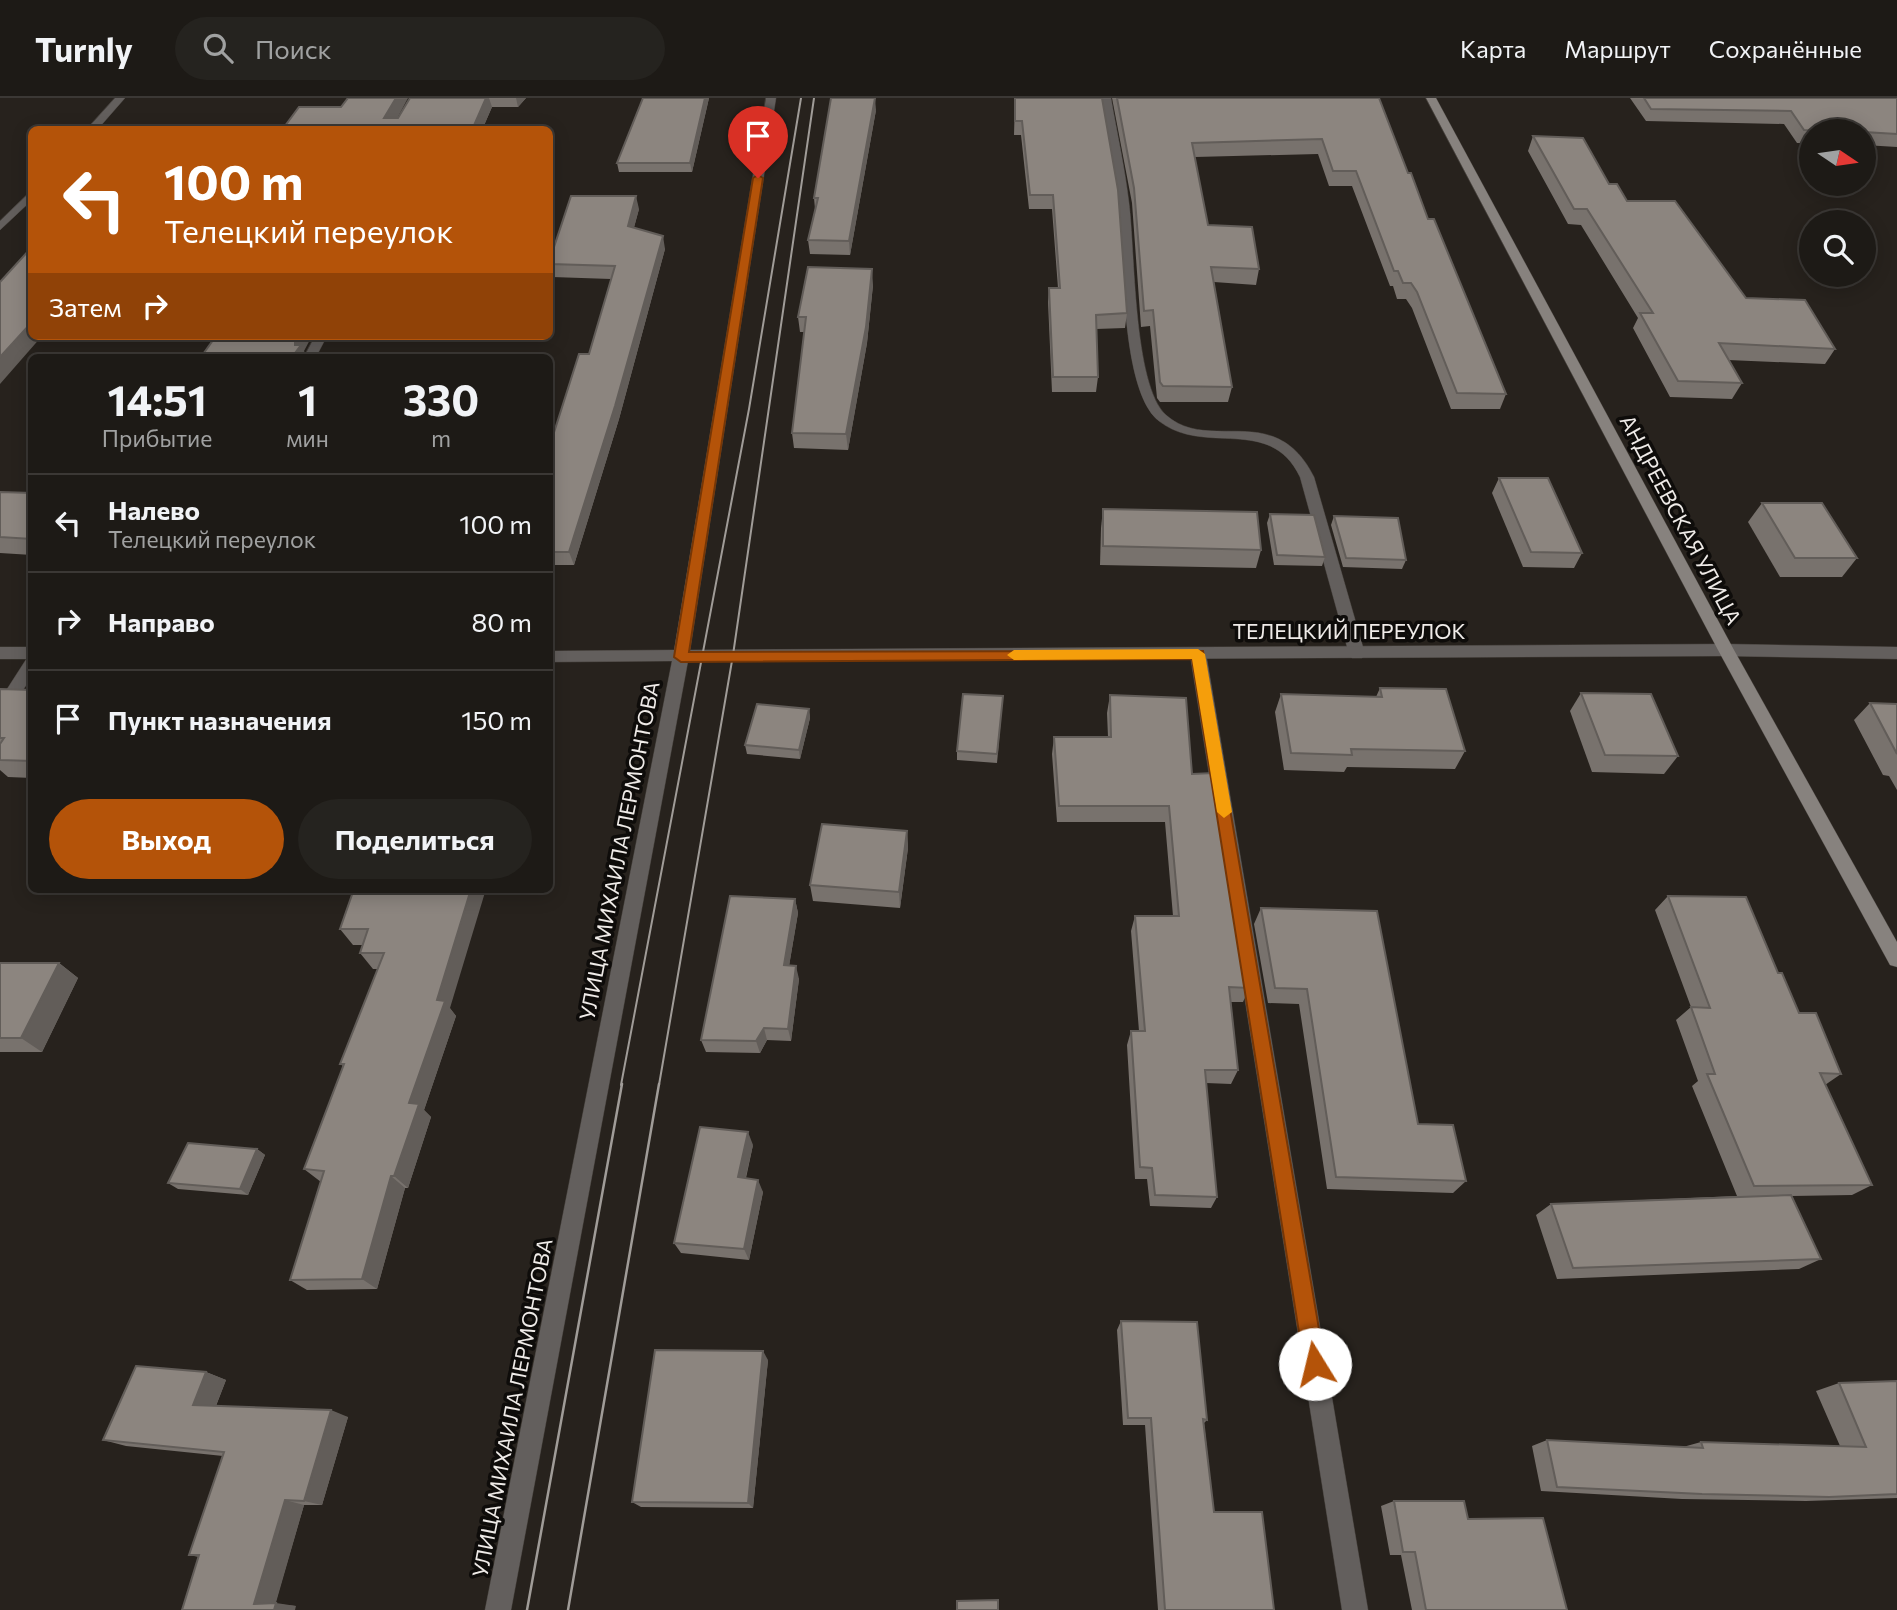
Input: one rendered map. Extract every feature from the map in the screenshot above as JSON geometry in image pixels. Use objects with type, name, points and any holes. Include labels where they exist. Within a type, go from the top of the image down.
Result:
[{"type":"street","points":[[94,126],[120,98]]},
{"type":"street","name":"УЛИЦА МИХАИЛА ЛЕРМОНТОВА","points":[[498,1610],[681,657],[771,98]]},
{"type":"street","points":[[1106,98],[1123,201],[1136,339],[1150,398],[1156,411],[1173,424],[1200,431],[1260,438],[1289,450],[1298,459],[1307,477],[1357,654]]},
{"type":"street","name":"АНДРЕЕВСКАЯ УЛИЦА","points":[[1431,98],[1726,650],[1897,959]]},
{"type":"street","points":[[0,228],[28,197]]},
{"type":"street","name":"ТЕЛЕЦКИЙ ПЕРЕУЛОК","points":[[553,656],[1357,654],[1726,650],[1897,653]]},
{"type":"street","points":[[0,653],[28,653]]},
{"type":"street","points":[[1198,654],[1355,1610]]},
{"type":"street","points":[[0,713],[28,669]]},
{"type":"building","points":[[348,98],[396,98],[384,118],[398,118],[410,98],[486,98],[474,126],[285,126],[299,107],[341,107]]},
{"type":"building","points":[[643,98],[705,98],[690,163],[617,163]]},
{"type":"building","points":[[831,98],[875,98],[849,241],[808,240],[818,198],[814,198]]},
{"type":"building","points":[[1015,98],[1102,98],[1118,190],[1127,313],[1096,315],[1098,377],[1053,377],[1049,288],[1060,288],[1053,195],[1030,195],[1022,121],[1015,121]]},
{"type":"building","points":[[1117,98],[1379,98],[1408,173],[1411,173],[1428,219],[1434,219],[1506,394],[1457,393],[1417,292],[1411,283],[1403,283],[1398,271],[1394,271],[1356,171],[1333,171],[1322,139],[1192,143],[1208,225],[1252,227],[1259,269],[1211,267],[1232,387],[1163,386],[1160,382],[1153,310],[1144,311],[1134,188]]},
{"type":"building","points":[[1644,98],[1897,98],[1897,134],[1876,133],[1876,119],[1799,119],[1799,123],[1791,111],[1651,109]]},
{"type":"building","points":[[1533,136],[1583,138],[1609,184],[1617,184],[1627,201],[1675,201],[1746,298],[1805,300],[1835,349],[1719,343],[1742,383],[1678,381],[1640,313],[1653,313],[1587,209],[1574,209]]},
{"type":"building","points":[[571,196],[636,196],[628,226],[663,236],[615,406],[569,552],[553,552],[553,436],[579,354],[589,354],[615,266],[553,264],[553,250]]},
{"type":"building","points":[[28,251],[28,326],[0,357],[0,282]]},
{"type":"building","points":[[808,267],[872,269],[866,327],[846,434],[792,433],[806,317],[798,317]]},
{"type":"building","points":[[213,340],[296,340],[295,345],[301,345],[294,354],[203,354]]},
{"type":"building","points":[[1499,478],[1548,478],[1582,553],[1531,552]]},
{"type":"building","points":[[0,492],[28,493],[28,539],[0,537]]},
{"type":"building","points":[[1762,503],[1822,503],[1857,558],[1795,558]]},
{"type":"building","points":[[1103,509],[1257,512],[1261,550],[1103,546]]},
{"type":"building","points":[[1270,514],[1314,515],[1325,557],[1277,555]]},
{"type":"building","points":[[1334,516],[1398,518],[1406,560],[1346,558]]},
{"type":"building","points":[[1380,688],[1446,689],[1465,751],[1351,749],[1352,755],[1291,753],[1281,694],[1382,697]]},
{"type":"building","points":[[0,689],[28,690],[28,761],[0,760],[0,744],[4,738],[0,738]]},
{"type":"building","points":[[1581,693],[1651,694],[1678,756],[1605,755]]},
{"type":"building","points":[[963,694],[1003,696],[997,754],[957,751]]},
{"type":"building","points":[[1110,695],[1186,698],[1192,774],[1214,773],[1232,908],[1236,908],[1249,988],[1229,987],[1238,1070],[1205,1070],[1217,1197],[1155,1195],[1152,1168],[1140,1167],[1131,1031],[1145,1031],[1135,916],[1179,916],[1169,806],[1059,806],[1054,737],[1111,737]]},
{"type":"building","points":[[1870,703],[1897,704],[1897,754]]},
{"type":"building","points":[[757,704],[809,709],[799,750],[745,745]]},
{"type":"building","points":[[822,824],[907,831],[899,892],[810,885]]},
{"type":"building","points":[[353,893],[470,893],[437,1000],[445,1001],[409,1103],[419,1104],[394,1176],[391,1176],[362,1279],[290,1280],[324,1171],[304,1169],[344,1064],[340,1064],[384,953],[360,953],[368,929],[340,929]]},
{"type":"building","points":[[730,896],[795,899],[784,965],[796,966],[788,1029],[764,1028],[756,1041],[701,1040]]},
{"type":"building","points":[[1668,896],[1746,897],[1778,973],[1782,973],[1799,1013],[1816,1013],[1841,1074],[1820,1073],[1872,1185],[1754,1186],[1707,1074],[1715,1074],[1691,1007],[1710,1008]]},
{"type":"building","points":[[1261,908],[1377,911],[1418,1124],[1453,1125],[1466,1181],[1336,1177],[1307,989],[1275,988]]},
{"type":"building","points":[[0,963],[59,963],[21,1038],[0,1038]]},
{"type":"building","points":[[700,1127],[748,1132],[738,1177],[758,1180],[744,1249],[674,1243]]},
{"type":"building","points":[[188,1143],[257,1149],[240,1189],[168,1183]]},
{"type":"building","points":[[1791,1195],[1821,1259],[1573,1268],[1551,1204]]},
{"type":"building","points":[[1121,1321],[1197,1322],[1207,1420],[1203,1419],[1214,1512],[1262,1512],[1274,1610],[1165,1610],[1151,1418],[1128,1418]]},
{"type":"building","points":[[655,1350],[763,1351],[748,1503],[632,1502]]},
{"type":"building","points":[[136,1366],[206,1372],[193,1405],[331,1410],[304,1501],[285,1500],[254,1604],[276,1603],[274,1610],[182,1610],[199,1555],[189,1555],[224,1452],[103,1440]]},
{"type":"building","points":[[1897,1381],[1897,1494],[1829,1497],[1557,1487],[1547,1440],[1703,1448],[1701,1442],[1866,1447],[1839,1383]]},
{"type":"building","points":[[1394,1501],[1464,1501],[1468,1519],[1543,1518],[1567,1610],[1426,1610],[1415,1552],[1403,1552]]},
{"type":"building","points":[[998,1600],[998,1610],[957,1610],[957,1601]]},
{"type":"tram line","points":[[621,1085],[749,409],[801,98]]},
{"type":"tram line","points":[[659,1085],[733,655],[814,98]]},
{"type":"tram line","points":[[527,1610],[622,1084]]},
{"type":"tram line","points":[[568,1610],[659,1084]]},
{"type":"slow traffic","points":[[1014,655],[1198,654],[1224,812]]},
{"type":"route","points":[[758,178],[681,657],[1198,654],[1315,1364]]}]
